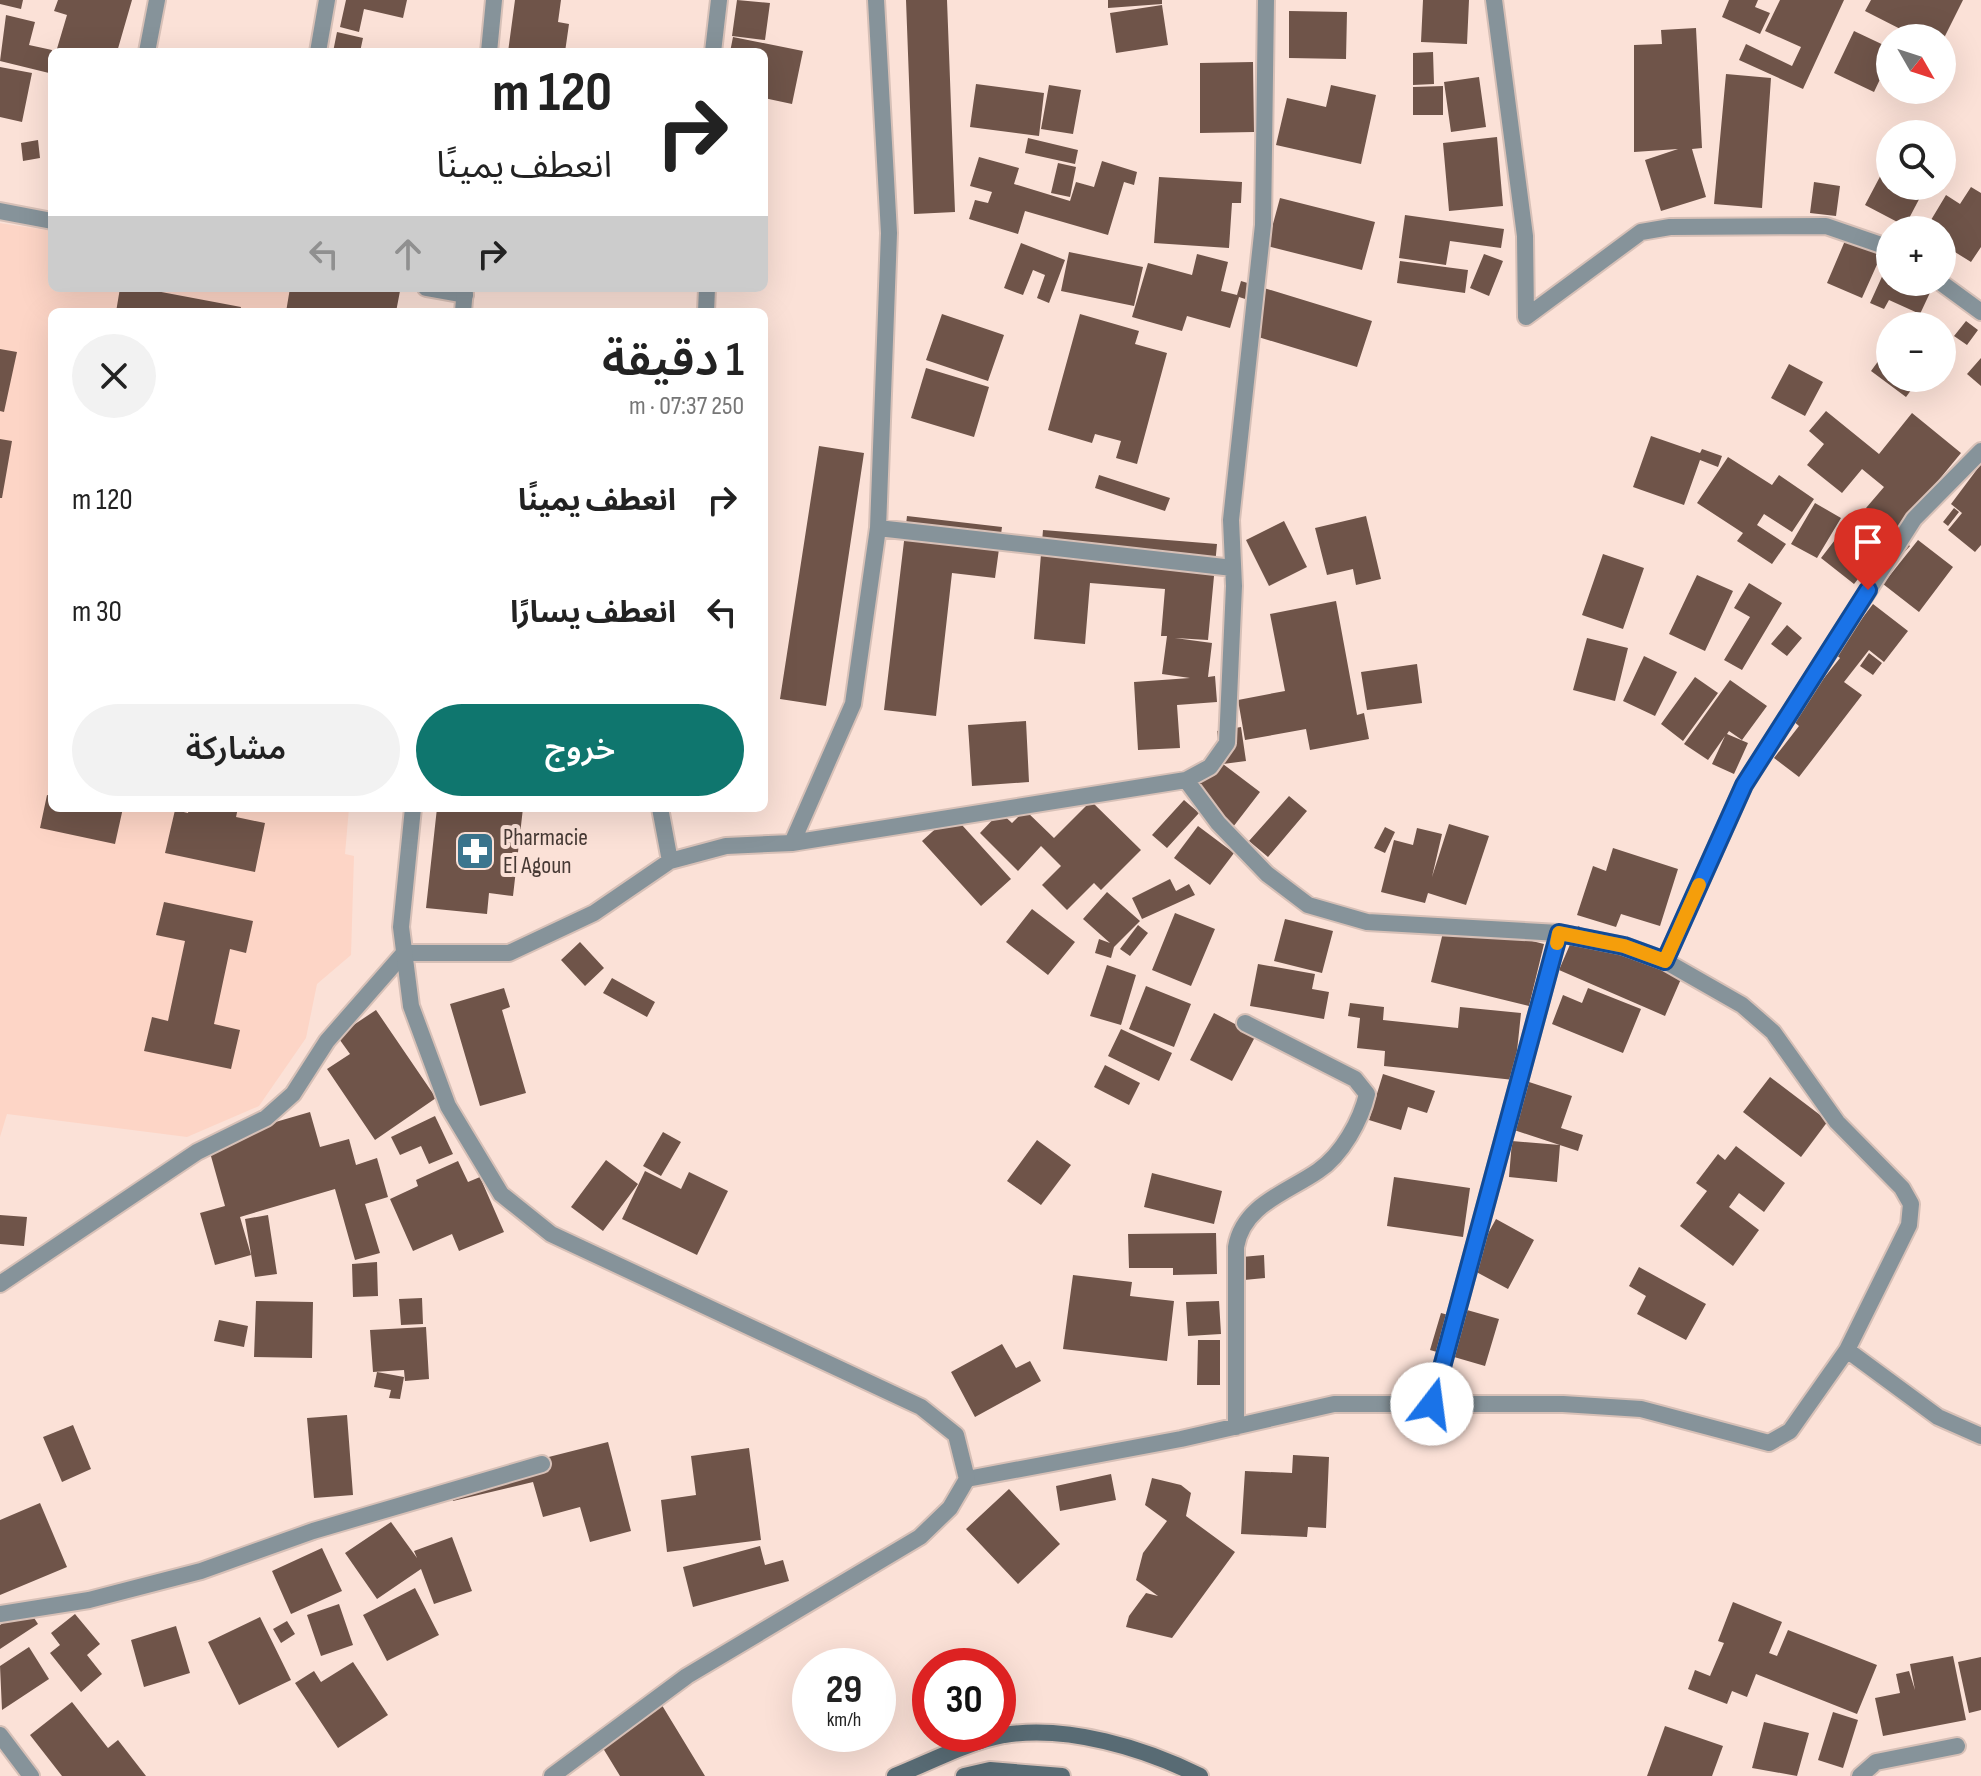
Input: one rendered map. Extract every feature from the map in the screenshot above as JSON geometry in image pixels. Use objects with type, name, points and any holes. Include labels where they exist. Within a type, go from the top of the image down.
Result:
[{"type":"main road","points":[[895,1776],[1004,1735],[1050,1735],[1085,1738],[1138,1752],[1200,1776]]},
{"type":"main road","points":[[964,1776],[990,1770],[1062,1776]]},
{"type":"street","points":[[148,48],[157,0]]},
{"type":"street","points":[[319,48],[327,0]]},
{"type":"street","points":[[489,48],[494,0]]},
{"type":"street","points":[[713,48],[719,0]]},
{"type":"street","points":[[792,843],[853,704],[878,528],[889,233],[876,0]]},
{"type":"street","points":[[0,1284],[197,1152],[266,1118],[293,1094],[327,1041],[404,953],[509,953],[594,913],[670,861],[726,846],[792,843],[1186,780],[1210,767],[1227,743],[1233,568],[1231,520],[1263,225],[1266,0]]},
{"type":"street","points":[[1494,0],[1525,236],[1526,317],[1641,232],[1670,227],[1826,226],[1876,243]]},
{"type":"street","points":[[0,211],[48,220]]},
{"type":"street","points":[[441,292],[464,298]]},
{"type":"street","points":[[1956,294],[1981,312]]},
{"type":"street","points":[[1665,961],[1744,785],[1767,747],[1914,519],[1981,451]]},
{"type":"street","points":[[878,528],[1233,568]]},
{"type":"street","points":[[967,1479],[1236,1427],[1334,1404],[1641,1409],[1769,1443],[1790,1431],[1847,1350],[1909,1225],[1911,1204],[1902,1188],[1837,1122],[1773,1032],[1742,1005],[1665,961],[1624,946],[1559,933],[1367,922],[1308,905],[1267,874],[1218,823],[1186,780]]},
{"type":"street","points":[[413,812],[401,927],[411,1006],[448,1106],[501,1194],[551,1234],[921,1407],[956,1435],[967,1479],[950,1508],[920,1537],[687,1676],[552,1776]]},
{"type":"street","points":[[661,812],[670,861]]},
{"type":"street","points":[[1432,1404],[1559,933]]},
{"type":"street","points":[[1236,1427],[1236,1247],[1239,1228],[1255,1210],[1322,1169],[1362,1118],[1367,1094],[1355,1079],[1245,1023]]},
{"type":"street","points":[[1847,1350],[1938,1417],[1981,1436]]},
{"type":"street","points":[[0,1614],[89,1600],[201,1571],[313,1531],[542,1464]]},
{"type":"street","points":[[0,1735],[31,1776]]},
{"type":"street","points":[[1860,1776],[1876,1762],[1957,1746]]},
{"type":"shaded area","points":[[0,223],[48,230],[48,292],[311,292],[390,303],[390,308],[48,308],[48,812],[349,812],[345,854],[354,856],[351,955],[317,984],[306,1038],[259,1106],[187,1137],[7,1114],[0,1137]]},
{"type":"building","points":[[0,0],[23,0],[21,9],[0,4]]},
{"type":"building","points":[[58,0],[132,0],[118,48],[57,48],[67,15],[54,11]]},
{"type":"building","points":[[346,0],[407,0],[403,18],[364,9],[359,32],[340,27]]},
{"type":"building","points":[[515,0],[561,0],[558,22],[569,24],[566,48],[509,48]]},
{"type":"building","points":[[737,0],[770,3],[765,40],[732,36]]},
{"type":"building","points":[[906,0],[947,0],[955,212],[914,214]]},
{"type":"building","points":[[1108,0],[1162,0],[1162,4],[1108,8]]},
{"type":"building","points":[[1423,0],[1469,0],[1467,44],[1421,42]]},
{"type":"building","points":[[1729,0],[1758,0],[1755,7],[1770,13],[1760,34],[1722,17]]},
{"type":"building","points":[[1780,0],[1844,0],[1803,89],[1739,60],[1746,44],[1792,66],[1801,47],[1765,31]]},
{"type":"building","points":[[1871,0],[1963,0],[1951,24],[1891,24],[1865,11]]},
{"type":"building","points":[[1162,5],[1168,45],[1116,53],[1110,13]]},
{"type":"building","points":[[1289,11],[1347,12],[1346,59],[1289,58]]},
{"type":"building","points":[[6,15],[35,22],[29,45],[48,49],[48,73],[0,61]]},
{"type":"building","points":[[1696,28],[1702,148],[1692,149],[1706,197],[1661,211],[1645,160],[1678,149],[1634,152],[1634,45],[1662,44],[1661,30]]},
{"type":"building","points":[[1854,31],[1876,41],[1874,92],[1834,73]]},
{"type":"building","points":[[337,32],[363,38],[361,48],[334,48]]},
{"type":"building","points":[[733,37],[803,51],[792,104],[768,99],[768,48],[731,48]]},
{"type":"building","points":[[1433,52],[1434,84],[1413,85],[1413,53]]},
{"type":"building","points":[[1253,62],[1254,132],[1200,133],[1200,63]]},
{"type":"building","points":[[0,67],[32,73],[22,122],[0,117]]},
{"type":"building","points":[[1726,74],[1771,78],[1762,208],[1714,204]]},
{"type":"building","points":[[1479,77],[1486,127],[1451,132],[1444,82]]},
{"type":"building","points":[[976,84],[1044,93],[1039,136],[970,127]]},
{"type":"building","points":[[1049,85],[1081,90],[1073,134],[1041,129]]},
{"type":"building","points":[[1331,85],[1376,95],[1361,164],[1276,145],[1287,98],[1326,107]]},
{"type":"building","points":[[1443,86],[1443,115],[1413,115],[1413,87]]},
{"type":"building","points":[[1497,137],[1503,206],[1449,211],[1443,143]]},
{"type":"building","points":[[1028,138],[1078,150],[1075,164],[1025,153]]},
{"type":"building","points":[[38,140],[40,158],[23,161],[21,143]]},
{"type":"building","points":[[979,157],[1019,168],[1014,184],[1070,201],[1076,182],[1094,187],[1102,161],[1137,172],[1134,185],[1124,182],[1108,235],[1025,211],[1018,234],[969,219],[975,200],[988,203],[992,192],[970,186]]},
{"type":"building","points":[[1058,163],[1076,167],[1070,197],[1051,193]]},
{"type":"building","points":[[1159,177],[1242,182],[1241,203],[1232,203],[1229,248],[1154,243]]},
{"type":"building","points":[[1814,182],[1840,186],[1836,216],[1810,213]]},
{"type":"building","points":[[1876,184],[1876,200],[1919,200],[1910,216],[1886,216],[1865,205]]},
{"type":"building","points":[[1971,187],[1981,193],[1981,247],[1971,262],[1956,253],[1956,216],[1933,216],[1943,200],[1954,200],[1960,204]]},
{"type":"building","points":[[1280,198],[1375,222],[1362,270],[1267,246]]},
{"type":"building","points":[[1405,215],[1504,229],[1501,248],[1450,241],[1446,265],[1399,258]]},
{"type":"building","points":[[1847,236],[1876,248],[1876,267],[1862,298],[1827,283]]},
{"type":"building","points":[[1021,243],[1065,260],[1049,303],[1037,298],[1045,275],[1033,270],[1023,295],[1004,288]]},
{"type":"building","points":[[1069,252],[1143,267],[1134,306],[1061,291]]},
{"type":"building","points":[[1197,254],[1228,262],[1221,291],[1237,295],[1241,281],[1372,321],[1357,367],[1255,336],[1264,305],[1239,297],[1230,328],[1187,316],[1182,331],[1132,317],[1148,263],[1192,275]]},
{"type":"building","points":[[1484,254],[1503,261],[1489,296],[1470,288]]},
{"type":"building","points":[[1400,261],[1468,270],[1465,293],[1397,283]]},
{"type":"building","points":[[1876,290],[1876,296],[1928,296],[1921,312],[1889,300],[1884,309],[1870,303]]},
{"type":"building","points":[[119,292],[161,292],[241,307],[241,308],[117,308]]},
{"type":"building","points":[[289,292],[400,292],[397,308],[287,308]]},
{"type":"building","points":[[942,314],[1004,335],[988,381],[926,360]]},
{"type":"building","points":[[1080,314],[1139,331],[1135,344],[1167,353],[1137,464],[1116,458],[1121,441],[1095,434],[1092,443],[1048,430]]},
{"type":"building","points":[[1966,321],[1978,330],[1967,345],[1956,337]]},
{"type":"building","points":[[0,349],[17,352],[4,412],[0,411]]},
{"type":"building","points":[[1981,358],[1981,386],[1967,374]]},
{"type":"building","points":[[1789,364],[1823,382],[1805,416],[1771,398]]},
{"type":"building","points":[[926,368],[989,387],[974,437],[911,418]]},
{"type":"building","points":[[1826,411],[1879,454],[1912,413],[1961,453],[1896,532],[1866,508],[1884,487],[1862,469],[1842,493],[1807,465],[1824,444],[1809,431]]},
{"type":"building","points":[[1651,436],[1700,453],[1702,449],[1722,456],[1718,467],[1700,460],[1684,505],[1633,487]]},
{"type":"building","points":[[0,439],[12,441],[2,498],[0,498]]},
{"type":"building","points":[[819,446],[864,453],[826,706],[780,699]]},
{"type":"building","points":[[1728,457],[1772,485],[1779,475],[1814,499],[1792,532],[1764,514],[1757,525],[1786,544],[1772,564],[1737,541],[1743,533],[1697,503]]},
{"type":"building","points":[[1981,464],[1981,545],[1975,552],[1948,530],[1962,513],[1951,504]]},
{"type":"building","points":[[1099,475],[1170,498],[1165,511],[1095,488]]},
{"type":"building","points":[[1815,503],[1841,518],[1817,558],[1791,544]]},
{"type":"building","points":[[1954,508],[1959,512],[1948,526],[1943,522]]},
{"type":"building","points":[[907,516],[1002,527],[995,578],[952,573],[936,716],[884,710]]},
{"type":"building","points":[[1366,516],[1381,579],[1356,585],[1353,569],[1327,575],[1315,528]]},
{"type":"building","points":[[1284,521],[1307,567],[1269,586],[1246,540]]},
{"type":"building","points":[[1848,523],[1882,549],[1854,584],[1821,558]]},
{"type":"building","points":[[1885,525],[1910,546],[1897,560],[1873,540]]},
{"type":"building","points":[[1043,530],[1217,544],[1208,640],[1175,638],[1212,643],[1208,677],[1215,676],[1217,702],[1177,705],[1180,748],[1138,750],[1134,682],[1190,678],[1162,674],[1167,636],[1161,636],[1165,589],[1090,583],[1085,644],[1034,639]]},
{"type":"building","points":[[1918,540],[1953,567],[1919,612],[1883,584]]},
{"type":"building","points":[[1603,554],[1644,568],[1623,629],[1582,615]]},
{"type":"building","points":[[1697,575],[1733,591],[1705,651],[1669,634]]},
{"type":"building","points":[[1749,583],[1782,603],[1742,670],[1724,660],[1750,617],[1734,608]]},
{"type":"building","points":[[1336,601],[1357,715],[1364,713],[1369,739],[1310,750],[1306,729],[1245,740],[1238,700],[1285,691],[1270,614]]},
{"type":"building","points":[[1873,604],[1908,631],[1884,662],[1869,650],[1844,682],[1862,695],[1799,777],[1774,758],[1799,726],[1786,715],[1819,673],[1824,678],[1840,658],[1835,654]]},
{"type":"building","points":[[1787,625],[1802,638],[1787,656],[1771,644]]},
{"type":"building","points":[[1587,638],[1628,648],[1615,701],[1573,690]]},
{"type":"building","points":[[1869,653],[1882,663],[1873,675],[1860,666]]},
{"type":"building","points":[[1644,656],[1677,672],[1655,716],[1623,701]]},
{"type":"building","points":[[1417,664],[1422,703],[1367,710],[1361,672]]},
{"type":"building","points":[[1695,677],[1718,693],[1683,741],[1661,724]]},
{"type":"building","points":[[1730,680],[1767,706],[1742,740],[1729,731],[1727,734],[1748,743],[1734,774],[1712,764],[1725,736],[1708,760],[1684,744]]},
{"type":"building","points":[[1026,721],[1029,782],[972,786],[968,725]]},
{"type":"building","points":[[1241,727],[1246,761],[1223,764],[1260,792],[1233,827],[1189,793],[1215,758],[1221,763],[1217,731]]},
{"type":"building","points":[[47,795],[48,812],[122,812],[115,844],[40,828]]},
{"type":"building","points":[[1289,796],[1307,811],[1268,857],[1249,841]]},
{"type":"building","points":[[1184,800],[1199,813],[1167,848],[1152,835]]},
{"type":"building","points":[[1091,801],[1141,850],[1101,890],[1094,883],[1067,910],[1042,885],[1061,866],[1041,846],[1018,871],[980,833],[1000,812],[1012,823],[1025,810],[1054,838]]},
{"type":"building","points":[[175,812],[237,812],[236,817],[265,823],[255,872],[165,853]]},
{"type":"building","name":"Pharmacie El Agoun","points":[[437,812],[523,812],[513,896],[489,893],[487,914],[426,908]]},
{"type":"building","points":[[952,814],[1011,879],[981,906],[922,841]]},
{"type":"building","points":[[1449,824],[1489,836],[1466,905],[1428,893],[1425,903],[1381,892],[1394,840],[1413,845],[1417,828],[1442,834],[1432,877]]},
{"type":"building","points":[[1198,826],[1234,853],[1210,885],[1174,858]]},
{"type":"building","points":[[1385,827],[1395,832],[1385,853],[1374,848]]},
{"type":"building","points":[[1613,848],[1678,869],[1660,926],[1621,914],[1616,927],[1577,915],[1593,866],[1606,871]]},
{"type":"building","points":[[1170,879],[1176,891],[1189,884],[1195,895],[1142,919],[1132,898]]},
{"type":"building","points":[[1107,892],[1140,921],[1114,947],[1111,958],[1095,953],[1099,939],[1110,943],[1083,919]]},
{"type":"building","points":[[164,902],[253,921],[246,953],[230,949],[214,1024],[240,1030],[231,1069],[144,1051],[152,1017],[168,1021],[185,941],[156,935]]},
{"type":"building","points":[[1032,909],[1075,942],[1048,975],[1006,942]]},
{"type":"building","points":[[1175,913],[1215,929],[1191,986],[1152,970]]},
{"type":"building","points":[[1285,919],[1333,931],[1322,973],[1274,961]]},
{"type":"building","points":[[1446,920],[1544,944],[1529,1006],[1431,982]]},
{"type":"building","points":[[1138,925],[1148,933],[1130,956],[1120,949]]},
{"type":"building","points":[[1578,926],[1684,972],[1665,1016],[1559,970]]},
{"type":"building","points":[[580,942],[604,968],[585,986],[561,960]]},
{"type":"building","points":[[1258,964],[1315,974],[1312,989],[1329,992],[1324,1019],[1250,1006]]},
{"type":"building","points":[[1107,965],[1136,975],[1121,1025],[1090,1016]]},
{"type":"building","points":[[612,978],[655,1002],[647,1017],[603,993]]},
{"type":"building","points":[[1146,986],[1191,1004],[1174,1047],[1129,1029]]},
{"type":"building","points":[[504,988],[510,1007],[502,1010],[526,1093],[480,1106],[450,1004]]},
{"type":"building","points":[[1588,988],[1641,1009],[1623,1053],[1552,1024],[1563,995],[1582,1003]]},
{"type":"building","points":[[1350,1003],[1384,1007],[1383,1020],[1458,1028],[1460,1007],[1521,1013],[1514,1080],[1384,1066],[1385,1051],[1357,1048],[1360,1018],[1348,1016]]},
{"type":"building","points":[[376,1010],[436,1098],[375,1140],[327,1069],[350,1054],[337,1036]]},
{"type":"building","points":[[1214,1013],[1256,1035],[1232,1081],[1190,1060]]},
{"type":"building","points":[[1121,1029],[1172,1053],[1159,1081],[1108,1056]]},
{"type":"building","points":[[1105,1065],[1140,1083],[1129,1105],[1094,1087]]},
{"type":"building","points":[[1383,1074],[1435,1091],[1427,1113],[1408,1107],[1401,1130],[1369,1120]]},
{"type":"building","points":[[1770,1077],[1828,1121],[1801,1157],[1743,1112]]},
{"type":"building","points":[[1529,1082],[1572,1096],[1561,1128],[1583,1135],[1578,1151],[1514,1130]]},
{"type":"building","points":[[310,1112],[320,1147],[349,1139],[356,1165],[377,1158],[388,1197],[365,1204],[380,1253],[355,1260],[335,1189],[240,1217],[251,1255],[215,1265],[200,1213],[225,1206],[207,1142]]},
{"type":"building","points":[[435,1116],[453,1154],[429,1164],[421,1146],[400,1155],[391,1137]]},
{"type":"building","points":[[663,1132],[681,1142],[661,1176],[643,1166]]},
{"type":"building","points":[[1037,1140],[1071,1165],[1041,1205],[1007,1181]]},
{"type":"building","points":[[1512,1141],[1560,1145],[1557,1182],[1509,1177]]},
{"type":"building","points":[[1736,1146],[1785,1183],[1764,1212],[1739,1193],[1729,1207],[1759,1230],[1733,1266],[1680,1226],[1707,1191],[1696,1183],[1718,1154],[1725,1160]]},
{"type":"building","points":[[606,1160],[638,1184],[603,1231],[571,1207]]},
{"type":"building","points":[[458,1161],[468,1182],[480,1177],[504,1232],[459,1251],[452,1234],[413,1251],[390,1199],[418,1186],[416,1180]]},
{"type":"building","points":[[645,1171],[681,1189],[689,1172],[728,1191],[697,1255],[622,1219]]},
{"type":"building","points":[[1152,1173],[1222,1191],[1214,1224],[1144,1207]]},
{"type":"building","points":[[1394,1177],[1470,1188],[1463,1237],[1387,1226]]},
{"type":"building","points":[[0,1215],[27,1217],[24,1246],[0,1244]]},
{"type":"building","points":[[268,1215],[277,1274],[255,1277],[245,1219]]},
{"type":"building","points":[[1496,1219],[1534,1240],[1508,1289],[1469,1268]]},
{"type":"building","points":[[1216,1233],[1217,1274],[1173,1275],[1173,1268],[1129,1268],[1128,1234]]},
{"type":"building","points":[[1264,1255],[1265,1278],[1244,1280],[1242,1257]]},
{"type":"building","points":[[377,1262],[378,1296],[353,1297],[352,1264]]},
{"type":"building","points":[[1639,1267],[1706,1304],[1686,1340],[1637,1314],[1646,1296],[1629,1286]]},
{"type":"building","points":[[1073,1275],[1132,1282],[1130,1296],[1174,1301],[1167,1361],[1063,1349]]},
{"type":"building","points":[[422,1298],[423,1324],[401,1325],[399,1299]]},
{"type":"building","points":[[256,1301],[313,1302],[312,1358],[254,1357]]},
{"type":"building","points":[[1219,1301],[1221,1334],[1188,1336],[1186,1302]]},
{"type":"building","points":[[1467,1310],[1499,1319],[1485,1366],[1430,1350],[1441,1313],[1463,1319]]},
{"type":"building","points":[[219,1320],[248,1326],[244,1347],[214,1341]]},
{"type":"building","points":[[426,1327],[429,1379],[405,1381],[404,1370],[373,1372],[370,1330]]},
{"type":"building","points":[[1198,1340],[1220,1340],[1220,1385],[1197,1385]]},
{"type":"building","points":[[1002,1344],[1016,1368],[1030,1361],[1041,1381],[975,1417],[951,1372]]},
{"type":"building","points":[[377,1372],[404,1377],[400,1399],[389,1398],[391,1390],[374,1387]]},
{"type":"building","points":[[347,1415],[353,1495],[314,1498],[307,1418]]},
{"type":"building","points":[[73,1425],[91,1469],[62,1482],[43,1437]]},
{"type":"building","points":[[608,1442],[631,1531],[590,1542],[580,1507],[543,1517],[533,1482],[453,1501],[449,1482]]},
{"type":"building","points":[[749,1448],[761,1540],[667,1552],[661,1500],[696,1495],[691,1456]]},
{"type":"building","points":[[1293,1455],[1329,1457],[1326,1528],[1308,1527],[1307,1537],[1241,1534],[1245,1471],[1292,1473]]},
{"type":"building","points":[[1111,1474],[1116,1500],[1060,1511],[1056,1486]]},
{"type":"building","points":[[1152,1478],[1181,1485],[1191,1493],[1186,1516],[1235,1552],[1172,1638],[1126,1627],[1129,1616],[1146,1593],[1158,1596],[1136,1580],[1143,1553],[1167,1521],[1145,1505]]},
{"type":"building","points":[[1009,1489],[1060,1544],[1018,1584],[966,1529]]},
{"type":"building","points":[[40,1503],[67,1567],[0,1595],[0,1520]]},
{"type":"building","points":[[391,1522],[417,1558],[414,1551],[452,1537],[472,1591],[434,1604],[421,1569],[377,1599],[345,1553]]},
{"type":"building","points":[[760,1546],[765,1565],[783,1560],[789,1581],[693,1607],[683,1567]]},
{"type":"building","points":[[322,1548],[342,1591],[291,1614],[272,1571]]},
{"type":"building","points":[[415,1588],[439,1635],[387,1661],[363,1615]]},
{"type":"building","points":[[1733,1602],[1782,1622],[1769,1653],[1777,1656],[1788,1630],[1877,1665],[1857,1714],[1756,1674],[1747,1697],[1732,1691],[1727,1704],[1688,1689],[1695,1670],[1710,1676],[1724,1643],[1718,1641]]},
{"type":"building","points":[[339,1604],[353,1645],[321,1656],[307,1615]]},
{"type":"building","points":[[27,1607],[38,1624],[0,1649],[0,1625]]},
{"type":"building","points":[[75,1614],[100,1644],[87,1655],[102,1674],[81,1692],[50,1653],[60,1645],[51,1633]]},
{"type":"building","points":[[260,1617],[291,1680],[239,1705],[208,1642]]},
{"type":"building","points":[[287,1621],[295,1634],[281,1643],[273,1629]]},
{"type":"building","points":[[176,1626],[190,1673],[144,1687],[131,1640]]},
{"type":"building","points":[[29,1647],[49,1679],[2,1710],[0,1666]]},
{"type":"building","points":[[1953,1656],[1966,1720],[1883,1736],[1875,1698],[1900,1693],[1896,1674],[1909,1671],[1915,1690],[1910,1664]]},
{"type":"building","points":[[1981,1657],[1981,1710],[1969,1713],[1958,1662]]},
{"type":"building","points":[[353,1662],[388,1715],[338,1748],[295,1683],[314,1671],[321,1682]]},
{"type":"building","points":[[72,1702],[108,1748],[118,1740],[146,1776],[62,1776],[30,1735]]},
{"type":"building","points":[[660,1702],[705,1776],[620,1776],[598,1740]]},
{"type":"building","points":[[1833,1712],[1858,1720],[1843,1768],[1818,1760]]},
{"type":"building","points":[[1764,1722],[1809,1733],[1797,1776],[1752,1768]]},
{"type":"building","points":[[1665,1726],[1723,1746],[1712,1776],[1647,1776]]},
{"type":"slow traffic","points":[[1557,943],[1559,933],[1624,946],[1665,961],[1699,885]]},
{"type":"place","name":"Pharmacie El Agoun","points":[[475,851]]},
{"type":"route","points":[[1432,1404],[1559,933],[1624,946],[1665,961],[1744,785],[1868,590]]}]
